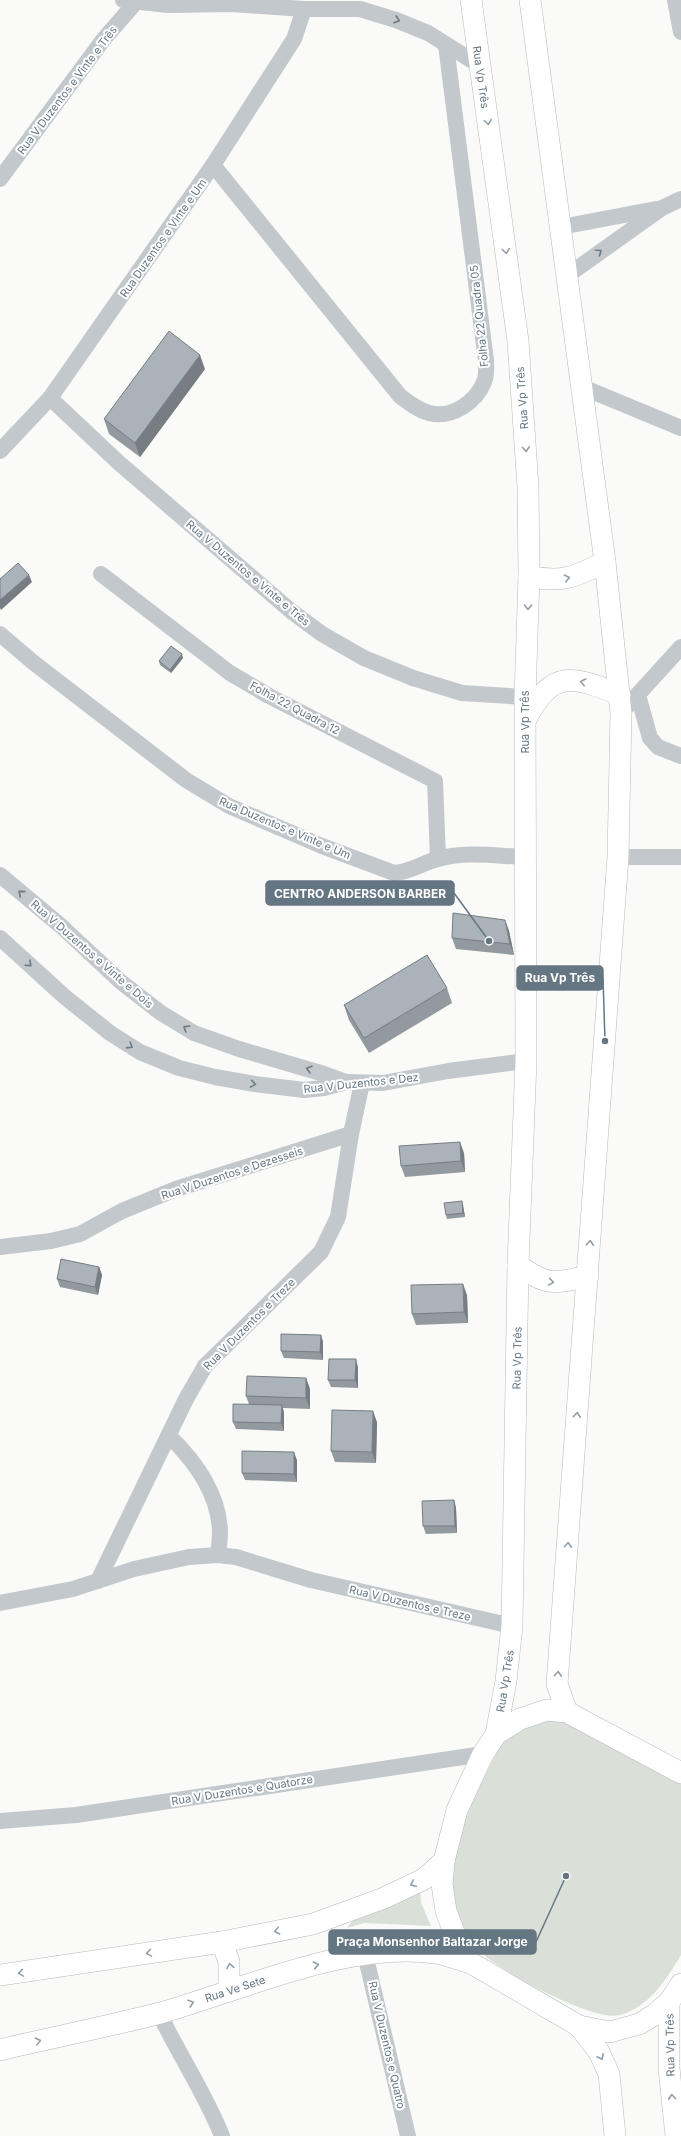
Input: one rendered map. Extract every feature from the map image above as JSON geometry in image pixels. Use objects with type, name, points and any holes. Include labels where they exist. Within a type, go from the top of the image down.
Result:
[{"type":"main road","name":"Rua Vp Três","points":[[471,0],[518,341],[528,487],[529,576],[525,697],[524,857],[526,1061],[518,1265],[512,1626],[506,1681],[496,1734]]},
{"type":"main road","points":[[530,0],[568,275],[605,562],[626,701],[618,857],[557,1684],[567,1712]]},
{"type":"main road","points":[[529,576],[557,580],[582,574],[605,562]]},
{"type":"main road","points":[[526,719],[536,700],[546,689],[572,679],[589,683],[626,701]]},
{"type":"main road","points":[[518,1265],[544,1281],[556,1283],[588,1276]]},
{"type":"main road","points":[[471,1963],[455,1935],[446,1912],[442,1884],[444,1861],[457,1810],[483,1754],[496,1734],[520,1718],[547,1710],[567,1712],[681,1773]]},
{"type":"main road","points":[[0,1975],[222,1942],[313,1924],[363,1906],[424,1879],[444,1861]]},
{"type":"main road","points":[[222,1942],[229,1962],[229,1991]]},
{"type":"main road","name":"Rua Ve Sete","points":[[0,2050],[159,2013],[298,1969],[365,1954],[405,1950],[437,1953],[471,1963],[579,2026]]},
{"type":"main road","points":[[579,2026],[610,2032],[639,2024],[654,2015],[669,2002],[681,1984]]},
{"type":"main road","name":"Rua Vp Três","points":[[669,2002],[669,2068],[676,2136]]},
{"type":"main road","points":[[579,2026],[599,2052],[609,2074],[615,2136]]},
{"type":"street","points":[[360,9],[375,0]]},
{"type":"street","points":[[675,0],[681,32]]},
{"type":"street","points":[[130,1],[230,2],[304,10],[360,9],[414,26],[428,33],[479,65]]},
{"type":"street","name":"Rua V Duzentos e Vinte e Três","points":[[0,179],[130,1]]},
{"type":"street","name":"Rua Duzentos e Vinte e Um","points":[[0,452],[50,398],[213,165],[294,39],[304,10]]},
{"type":"street","name":"Folha 22 Quadra 05","points":[[213,165],[400,396],[417,408],[431,413],[447,412],[464,407],[477,395],[485,380],[486,361],[446,45]]},
{"type":"street","points":[[568,275],[662,208],[681,199]]},
{"type":"street","points":[[561,227],[662,208]]},
{"type":"street","points":[[582,388],[681,428]]},
{"type":"street","name":"Rua V Duzentos e Vinte e Três","points":[[50,398],[124,467],[291,611],[322,634],[364,658],[413,678],[462,693],[525,697]]},
{"type":"street","name":"Folha 22 Quadra 12","points":[[101,574],[230,673],[269,696],[435,781],[438,859]]},
{"type":"street","name":"Rua Duzentos e Vinte e Um","points":[[0,634],[34,663],[137,744],[186,780],[229,806],[322,846],[394,873],[407,872],[438,859],[460,855],[524,857]]},
{"type":"street","points":[[681,647],[626,701],[650,738],[658,747],[681,756]]},
{"type":"street","points":[[618,857],[681,857]]},
{"type":"street","name":"Rua V Duzentos e Vinte e Dois","points":[[0,875],[61,926],[121,982],[161,1013],[194,1033],[267,1058],[324,1074],[346,1082]]},
{"type":"street","name":"Rua V Duzentos e Dez","points":[[0,938],[65,997],[110,1033],[140,1052],[179,1068],[255,1084],[304,1090],[324,1088],[346,1082],[383,1082],[448,1071],[526,1061]]},
{"type":"street","name":"Rua V Duzentos e Treze","points":[[98,1581],[186,1399],[205,1366],[321,1252],[338,1217],[351,1134],[362,1083]]},
{"type":"street","name":"Rua V Duzentos e Dezesseis","points":[[0,1247],[51,1241],[80,1234],[122,1211],[176,1189],[351,1134]]},
{"type":"street","points":[[169,1436],[199,1470],[213,1501],[220,1529],[218,1555]]},
{"type":"street","name":"Rua V Duzentos e Treze","points":[[0,1604],[72,1589],[134,1569],[182,1558],[218,1555],[236,1557],[311,1580],[512,1626]]},
{"type":"street","name":"Rua V Duzentos e Quatorze","points":[[0,1821],[76,1815],[483,1754]]},
{"type":"street","name":"Rua V Duzentos e Quatro","points":[[365,1954],[408,2136]]},
{"type":"street","points":[[159,2013],[176,2047],[212,2109],[222,2136]]},
{"type":"shaded area","points":[[557,1716],[681,1777],[681,1955],[663,1983],[648,1999],[640,2006],[620,2015],[608,2015],[592,2012],[573,2005],[533,1986],[500,1967],[489,1959],[470,1938],[459,1920],[451,1902],[449,1893],[460,1833],[476,1794],[508,1729]]},
{"type":"shaded area","points":[[420,1887],[421,1903],[431,1926],[364,1923],[347,1928],[356,1916]]},
{"type":"building","points":[[169,331],[200,355],[135,443],[104,419]]},
{"type":"building","points":[[18,563],[29,575],[0,600],[0,579]]},
{"type":"building","points":[[171,646],[182,654],[170,670],[159,661]]},
{"type":"building","points":[[453,913],[505,920],[510,944],[452,938]]},
{"type":"building","points":[[427,955],[447,988],[364,1038],[344,1005]]},
{"type":"building","points":[[460,1142],[461,1161],[401,1166],[399,1146]]},
{"type":"building","points":[[462,1201],[463,1213],[446,1215],[444,1203]]},
{"type":"building","points":[[61,1259],[99,1267],[95,1287],[57,1279]]},
{"type":"building","points":[[463,1284],[464,1312],[412,1314],[411,1285]]},
{"type":"building","points":[[281,1334],[321,1335],[320,1352],[281,1351]]},
{"type":"building","points":[[329,1359],[356,1359],[355,1380],[328,1380]]},
{"type":"building","points":[[247,1376],[306,1378],[306,1398],[246,1396]]},
{"type":"building","points":[[233,1404],[282,1405],[281,1423],[233,1422]]},
{"type":"building","points":[[332,1410],[373,1411],[372,1452],[331,1451]]},
{"type":"building","points":[[242,1451],[294,1452],[294,1474],[242,1473]]},
{"type":"building","points":[[454,1500],[455,1526],[423,1526],[422,1501]]},
{"type":"place","name":"CENTRO ANDERSON BARBER","points":[[489,941]]},
{"type":"place","name":"Rua Vp Três","points":[[605,1041]]},
{"type":"place","name":"Praça Monsenhor Baltazar Jorge","points":[[566,1876]]}]
